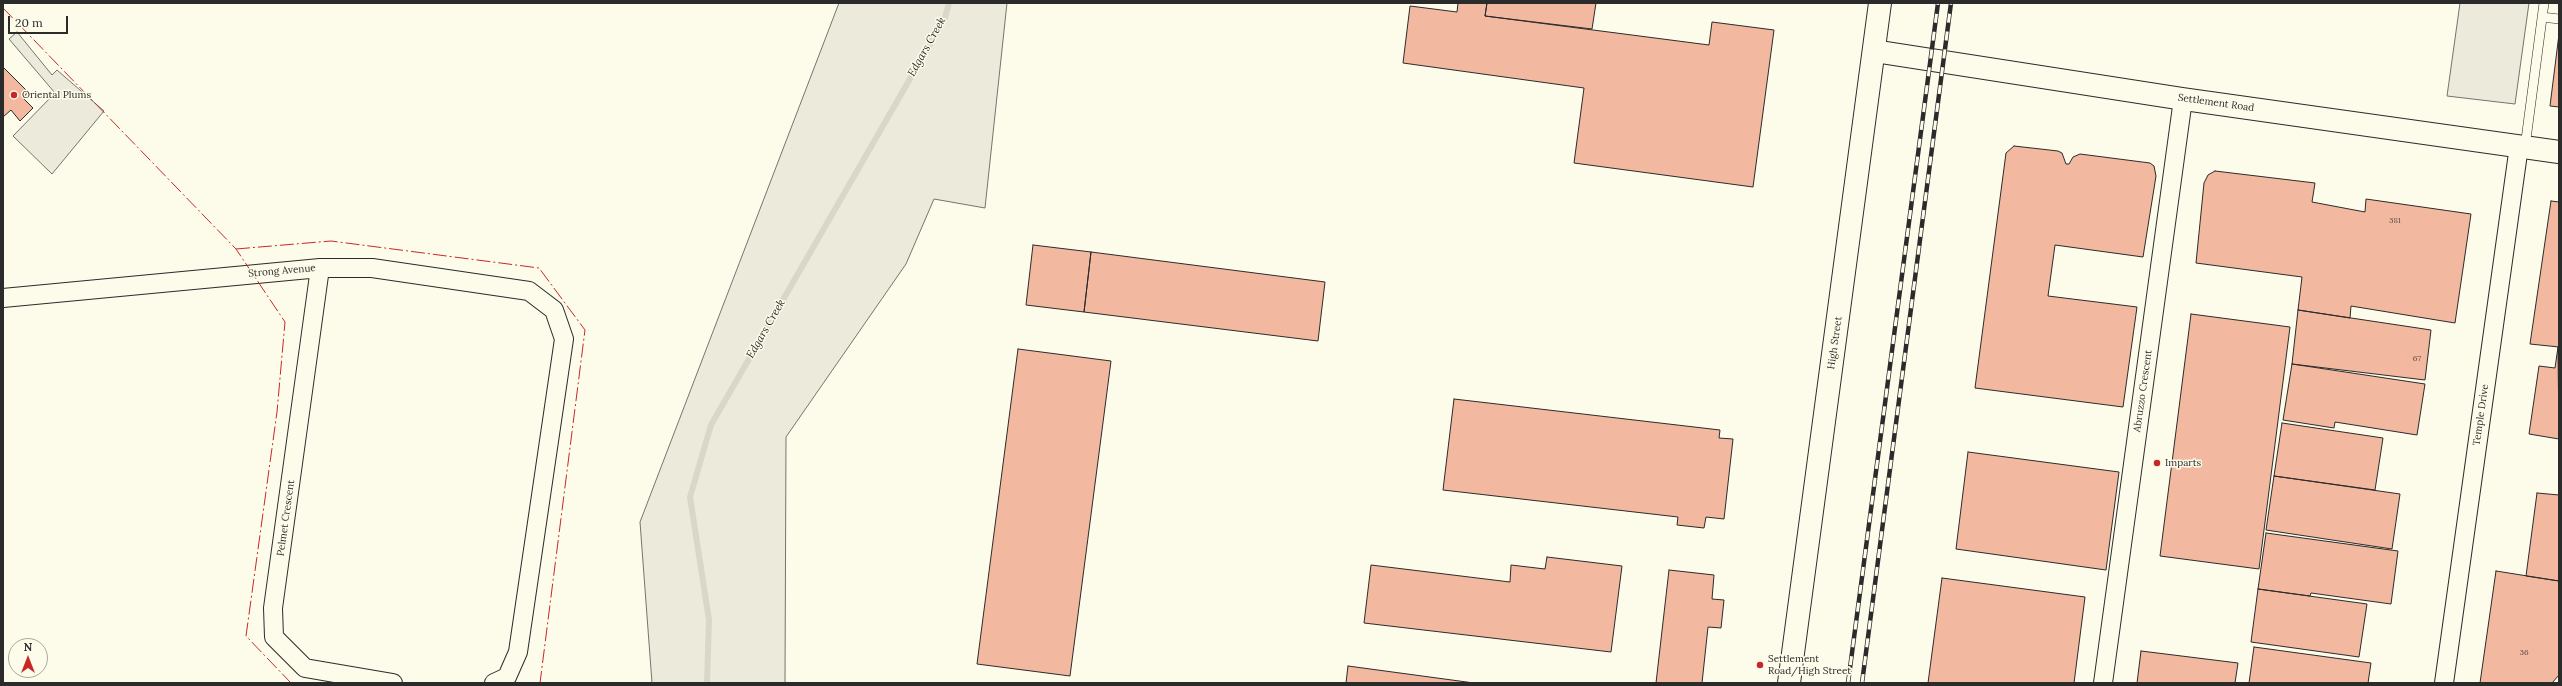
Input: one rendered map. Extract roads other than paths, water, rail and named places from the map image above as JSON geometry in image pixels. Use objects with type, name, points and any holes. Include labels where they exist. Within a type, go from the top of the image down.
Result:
[{"type":"main road","name":"High Street","points":[[1789,683],[1880,3]]},
{"type":"main road","name":"Settlement Road","points":[[1874,51],[2183,99],[2559,152]]},
{"type":"street","name":"Abruzzo Crescent","points":[[2103,683],[2183,99]]},
{"type":"street","name":"Temple Drive","points":[[2444,683],[2522,146]]},
{"type":"street","name":"Strong Avenue","points":[[3,298],[320,268],[372,268],[529,291],[554,310],[564,339],[518,652],[507,677],[494,683]]},
{"type":"street","name":"Pelmet Crescent","points":[[320,268],[273,608],[274,637],[305,668],[393,683]]},
{"type":"lane","points":[[2522,146],[2544,3]]},
{"type":"lane","points":[[2542,17],[2559,19]]},
{"type":"waterway","name":"Edgars Creek","points":[[707,683],[709,620],[690,497],[711,425],[945,18],[949,3]]},
{"type":"railway","points":[[1848,683],[1938,3]]},
{"type":"railway","points":[[1862,683],[1951,3]]},
{"type":"place","name":"Oriental Plums","points":[[14,95]]},
{"type":"place","name":"Imparts","points":[[2157,463]]},
{"type":"place","name":"Settlement Road/High Street","points":[[1760,665]]}]
